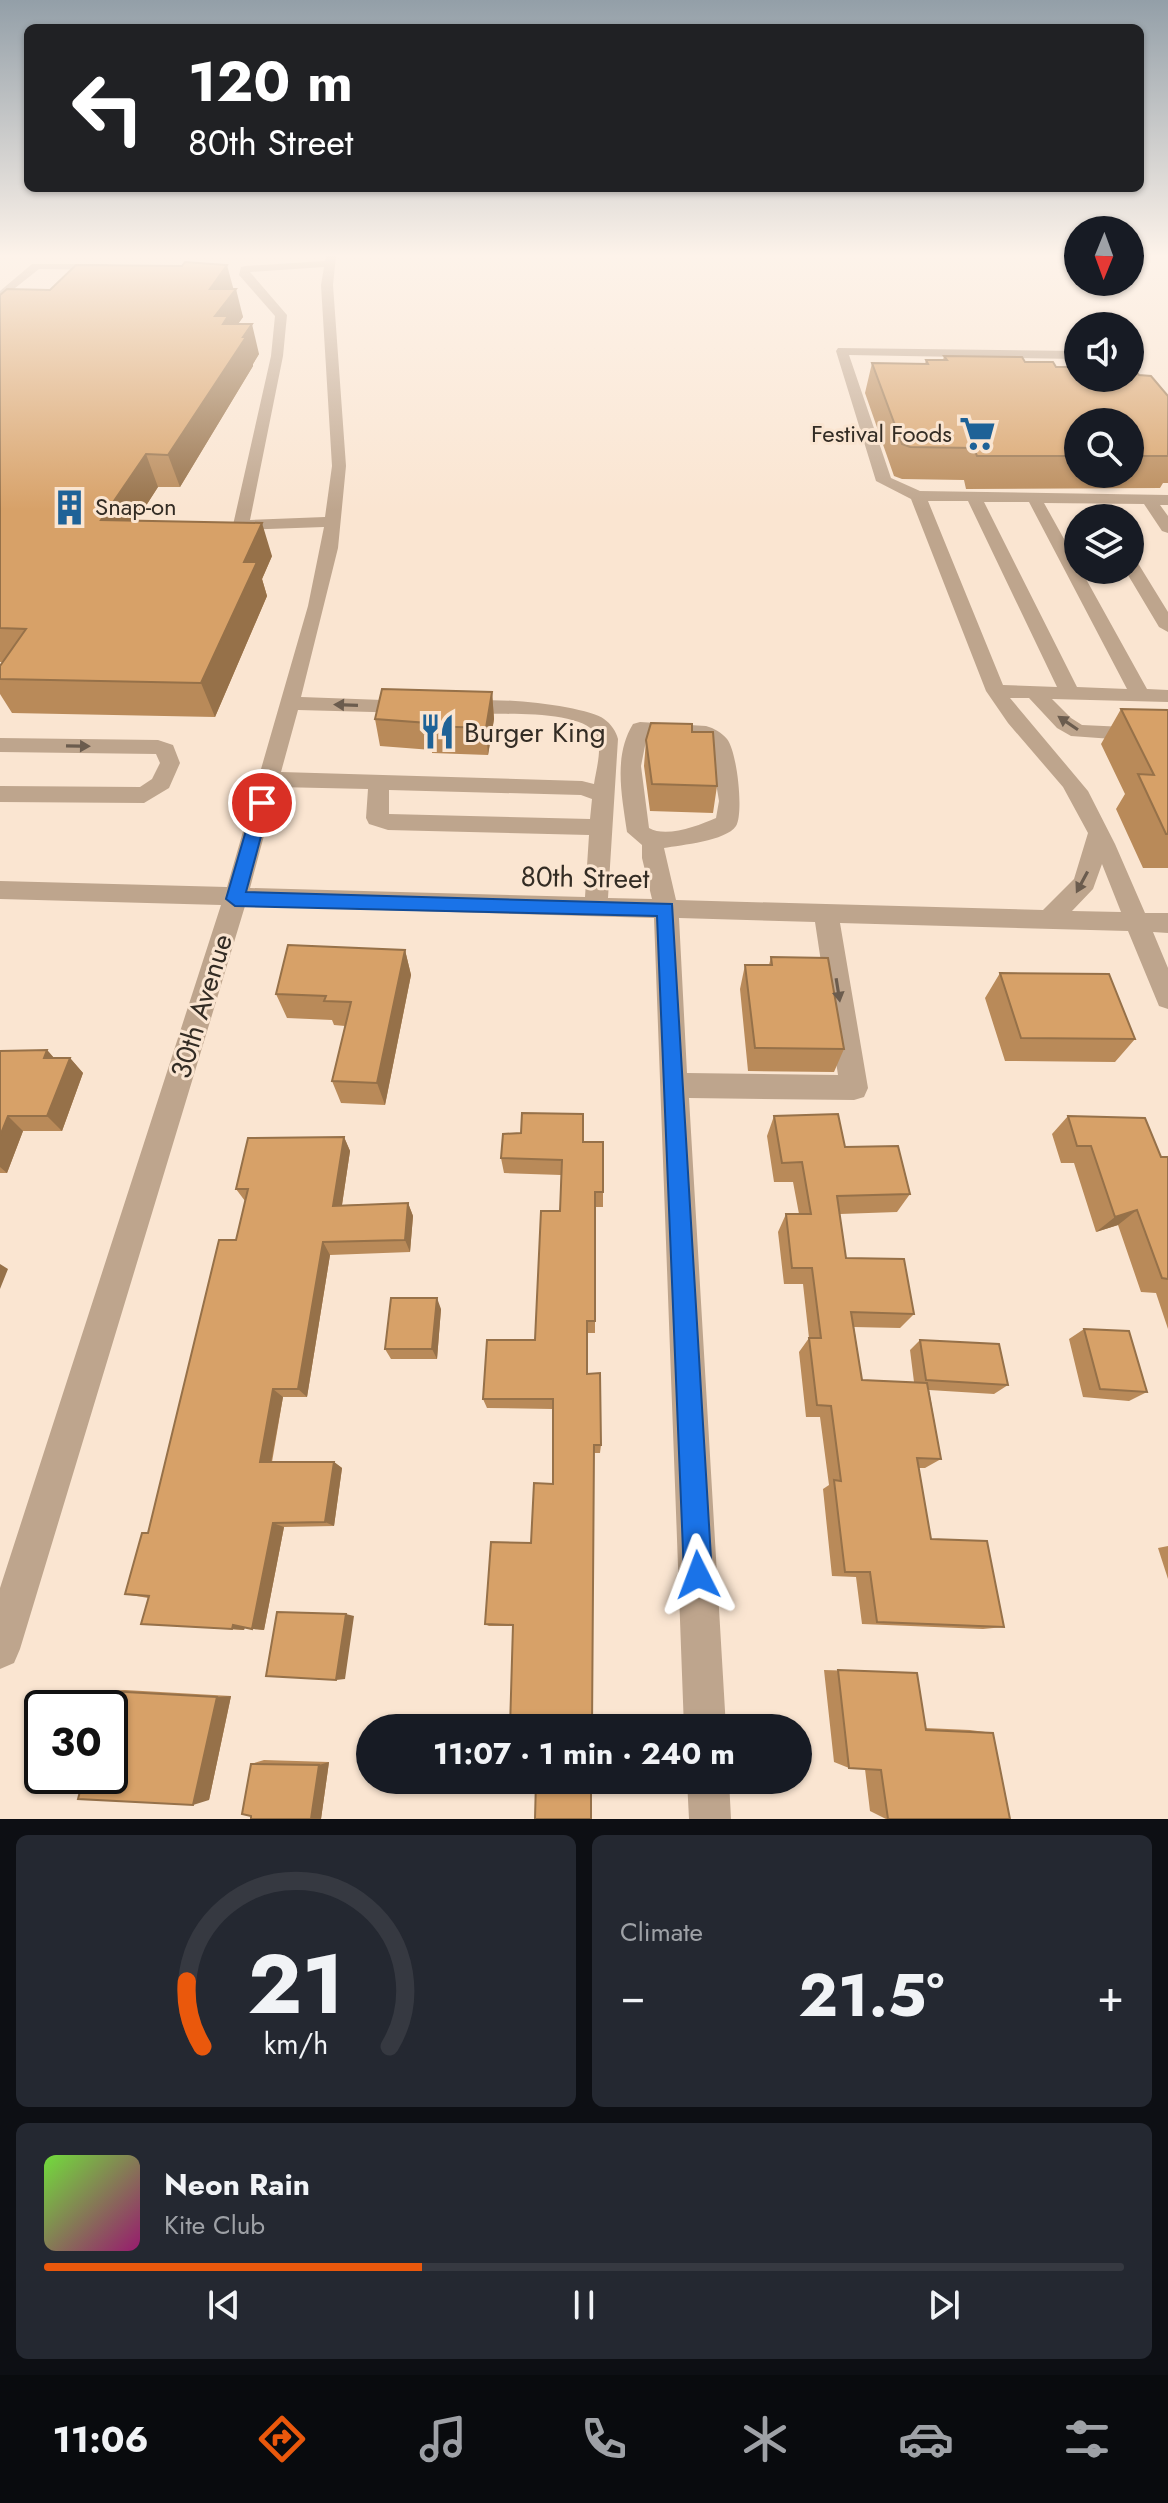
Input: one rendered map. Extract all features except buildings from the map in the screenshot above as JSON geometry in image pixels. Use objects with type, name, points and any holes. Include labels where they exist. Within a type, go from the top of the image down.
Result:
[{"type":"street","points":[[278,341],[241,525],[333,522]]},
{"type":"street","name":"30th Avenue","points":[[0,1649],[235,899],[320,592],[333,522],[339,466],[334,341]]},
{"type":"street","points":[[1064,355],[842,351],[884,481],[918,496],[1168,500]]},
{"type":"street","points":[[918,496],[996,691],[1005,707],[1055,760],[1080,795],[1168,998]]},
{"type":"street","points":[[974,497],[1070,693]]},
{"type":"street","points":[[1034,498],[1140,695]]},
{"type":"street","points":[[1091,499],[1094,504]]},
{"type":"street","points":[[1149,500],[1168,528]]},
{"type":"street","points":[[1142,584],[1168,627]]},
{"type":"street","points":[[996,691],[1168,696]]},
{"type":"street","points":[[1034,692],[1064,723],[1078,731],[1168,736]]},
{"type":"street","points":[[291,703],[564,712],[587,716],[599,723],[608,736],[596,907]]},
{"type":"street","points":[[640,729],[706,733],[720,744],[730,801],[726,823],[700,834],[653,841],[638,832],[631,773],[635,737],[640,729]]},
{"type":"street","points":[[0,745],[158,747],[166,750],[170,763],[161,783],[144,795],[0,794]]},
{"type":"street","points":[[269,779],[582,788],[603,795]]},
{"type":"street","points":[[379,782],[377,818],[388,822],[601,827]]},
{"type":"street","points":[[1049,919],[1085,883],[1098,834]]},
{"type":"street","points":[[653,841],[653,858],[666,909],[704,1714]]},
{"type":"street","name":"80th Street","points":[[0,890],[1168,923]]},
{"type":"street","points":[[674,1085],[854,1088],[826,913]]},
{"type":"street","points":[[709,1794],[710,1819]]},
{"type":"place","name":"Festival Foods","points":[[978,434]]},
{"type":"place","name":"Snap-on","points":[[69,507]]},
{"type":"place","name":"Burger King","points":[[438,732]]},
{"type":"route","points":[[262,803],[235,899],[666,909],[698,1575]]}]
